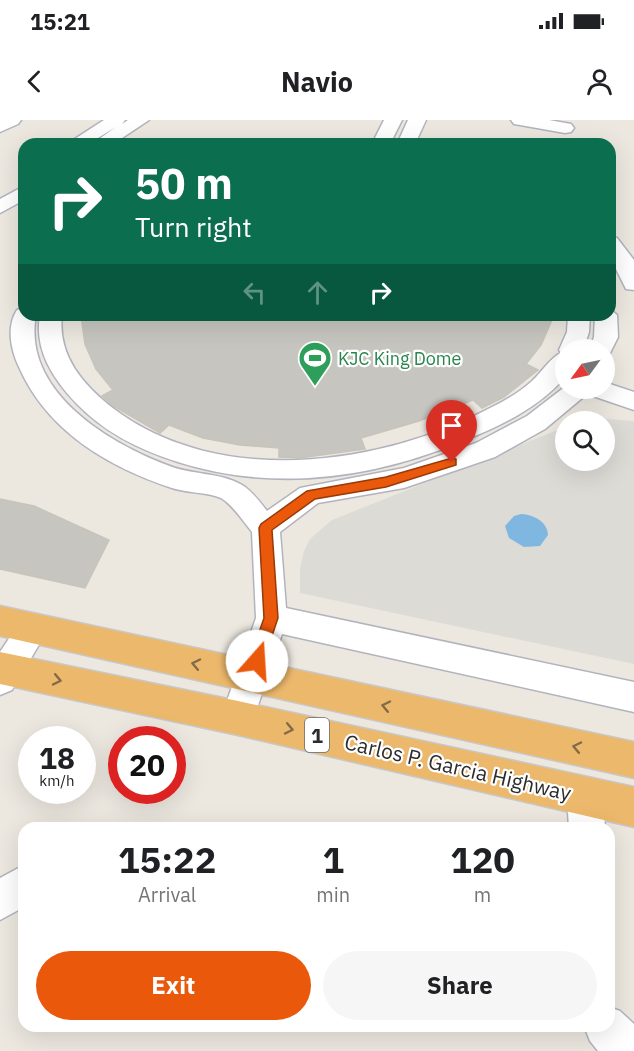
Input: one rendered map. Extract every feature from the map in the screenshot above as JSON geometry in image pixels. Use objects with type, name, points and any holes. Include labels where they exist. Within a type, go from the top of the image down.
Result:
[{"type":"highway","name":"Carlos P. Garcia Highway","points":[[16,625],[634,760]]},
{"type":"highway","name":"Carlos P. Garcia Highway","points":[[3,673],[238,718],[586,812],[634,807]]},
{"type":"lane","points":[[0,127],[12,120]]},
{"type":"lane","points":[[384,138],[393,120]]},
{"type":"lane","points":[[409,138],[417,120]]},
{"type":"lane","points":[[520,120],[564,131]]},
{"type":"lane","points":[[89,138],[122,123]]},
{"type":"lane","points":[[107,138],[122,123]]},
{"type":"lane","points":[[0,191],[18,180]]},
{"type":"lane","points":[[0,207],[18,196]]},
{"type":"lane","points":[[616,250],[626,264],[634,284]]},
{"type":"lane","points":[[575,339],[579,321]]},
{"type":"lane","points":[[605,339],[606,321]]},
{"type":"lane","points":[[238,718],[271,618],[266,528],[234,480],[196,460],[140,437],[110,420],[93,406],[72,383],[54,354],[50,326],[14,331],[26,360],[44,393],[66,419],[86,435],[138,465],[182,481],[234,480],[310,482],[353,489],[386,482],[486,448],[539,422],[568,399]]},
{"type":"lane","points":[[266,528],[310,482],[468,430],[517,406],[555,376]]},
{"type":"lane","points":[[615,395],[634,401]]},
{"type":"lane","points":[[271,618],[634,698]]},
{"type":"lane","points":[[3,673],[16,625]]},
{"type":"lane","points":[[0,901],[18,888]]},
{"type":"lane","points":[[610,1032],[634,1047]]},
{"type":"shaded area","points":[[615,420],[634,421],[634,664],[300,593],[300,569],[304,551],[310,539],[332,520],[555,431],[555,471],[615,471]]},
{"type":"water","points":[[521,514],[535,517],[545,526],[548,535],[540,546],[524,547],[509,538],[505,526],[514,516]]},
{"type":"building","name":"KJC King Dome","points":[[82,321],[551,321],[541,345],[526,364],[538,370],[504,397],[482,408],[473,400],[419,421],[361,438],[365,449],[300,458],[279,457],[279,448],[240,445],[203,438],[169,425],[160,433],[115,407],[102,396],[113,390],[96,369],[85,344]]},
{"type":"building","points":[[0,499],[34,506],[109,540],[85,588],[0,569]]},
{"type":"place","name":"KJC King Dome","points":[[315,387]]},
{"type":"route","points":[[257,661],[271,618],[266,528],[312,494],[386,482],[452,462]]}]
